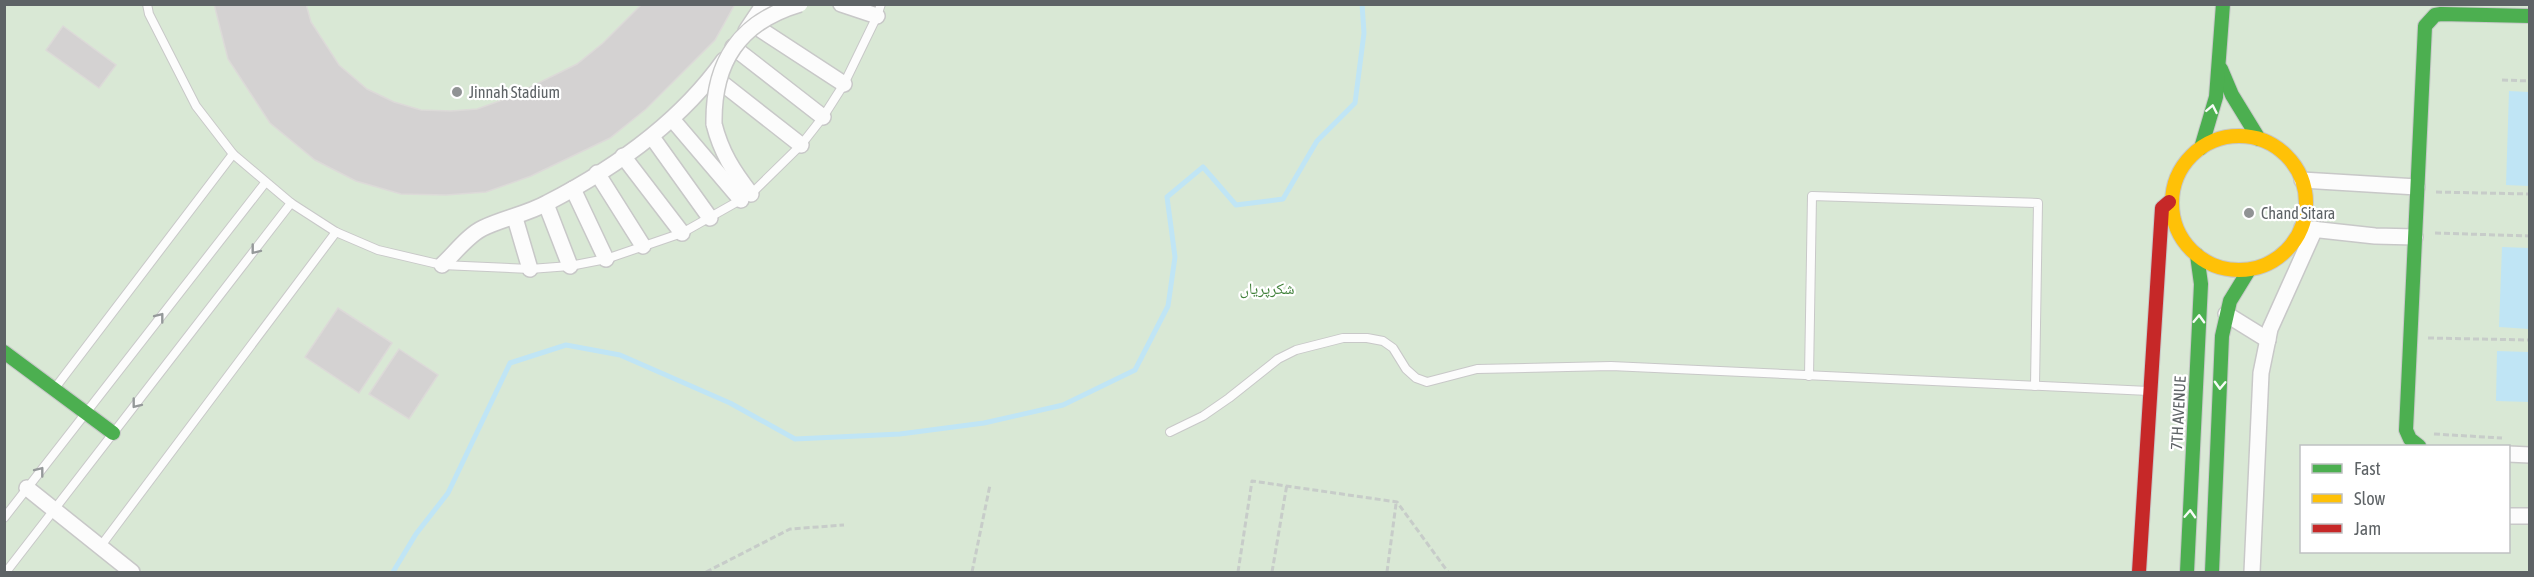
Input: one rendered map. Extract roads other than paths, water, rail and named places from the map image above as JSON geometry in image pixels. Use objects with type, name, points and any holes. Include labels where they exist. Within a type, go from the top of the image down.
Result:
[{"type":"street","points":[[442,265],[481,229],[515,218],[546,204],[652,137],[712,76],[752,24],[764,4]]},
{"type":"street","points":[[746,197],[720,147],[714,124],[714,100],[718,77],[728,56],[742,37],[760,21],[780,10],[800,4]]},
{"type":"street","points":[[841,4],[879,10]]},
{"type":"street","points":[[2223,4],[2221,69],[2206,136],[2200,148],[2180,171],[2172,200],[2178,231],[2186,244],[2197,255],[2217,267],[2249,270],[2278,258],[2308,229],[2375,236],[2415,235]]},
{"type":"street","points":[[2417,445],[2410,439],[2406,430],[2426,26],[2435,15],[2441,14],[2529,16]]},
{"type":"street","points":[[752,24],[844,84]]},
{"type":"street","points":[[733,47],[823,117]]},
{"type":"street","points":[[2221,69],[2232,95],[2259,139]]},
{"type":"street","points":[[712,76],[801,145]]},
{"type":"street","points":[[672,119],[746,197]]},
{"type":"street","points":[[2200,148],[2211,142],[2235,136],[2259,139],[2285,155],[2302,180],[2306,204],[2308,229],[2270,329],[2261,373],[2252,573]]},
{"type":"street","points":[[652,137],[710,218]]},
{"type":"street","points":[[623,156],[682,233]]},
{"type":"street","points":[[597,173],[643,246]]},
{"type":"street","points":[[2302,180],[2417,189]]},
{"type":"street","points":[[573,189],[606,259]]},
{"type":"street","points":[[2139,573],[2162,208],[2172,200]]},
{"type":"street","points":[[546,204],[570,266]]},
{"type":"street","points":[[515,218],[530,269]]},
{"type":"street","name":"7TH AVENUE","points":[[2187,573],[2201,284],[2197,255]]},
{"type":"street","points":[[2212,573],[2222,336],[2226,314],[2236,290],[2249,270]]},
{"type":"street","points":[[2226,314],[2268,340]]},
{"type":"street","points":[[4,352],[113,432]]},
{"type":"street","points":[[2510,447],[2529,455]]},
{"type":"street","points":[[27,488],[132,573]]},
{"type":"street","points":[[2510,516],[2529,516]]},
{"type":"lane","points":[[147,4],[149,14],[196,106],[233,154],[291,203],[336,232],[378,250],[442,265],[530,269],[570,266],[606,259],[682,233],[746,197],[801,145],[823,117],[844,84],[879,10]]},
{"type":"lane","points":[[54,389],[233,154]]},
{"type":"lane","points":[[4,518],[265,183]]},
{"type":"lane","points":[[1809,376],[1812,196],[2038,203],[2035,386]]},
{"type":"lane","points":[[6,573],[53,509],[291,203]]},
{"type":"lane","points":[[100,547],[336,232]]},
{"type":"lane","points":[[1170,432],[1203,416],[1278,359],[1296,350],[1343,338],[1383,341],[1393,348],[1406,369],[1416,378],[1427,382],[1477,369],[1611,366],[2150,391]]},
{"type":"water","points":[[2509,91],[2529,92],[2529,186],[2506,185]]},
{"type":"water","points":[[2502,247],[2529,248],[2529,329],[2499,327]]},
{"type":"water","points":[[2497,351],[2529,352],[2529,402],[2496,401]]},
{"type":"waterway","points":[[393,572],[416,534],[448,493],[510,363],[566,345],[620,355],[730,403],[795,439],[900,434],[984,423],[1063,405],[1135,370],[1168,306],[1175,257],[1167,197],[1203,167],[1236,205],[1283,199],[1317,141],[1355,103],[1364,33],[1362,4]]},
{"type":"place","name":"Jinnah Stadium","points":[[457,92]]},
{"type":"place","name":"Chand Sitara","points":[[2249,213]]},
{"type":"park label","name":"شکرپریاں","points":[[1267,288]]}]
